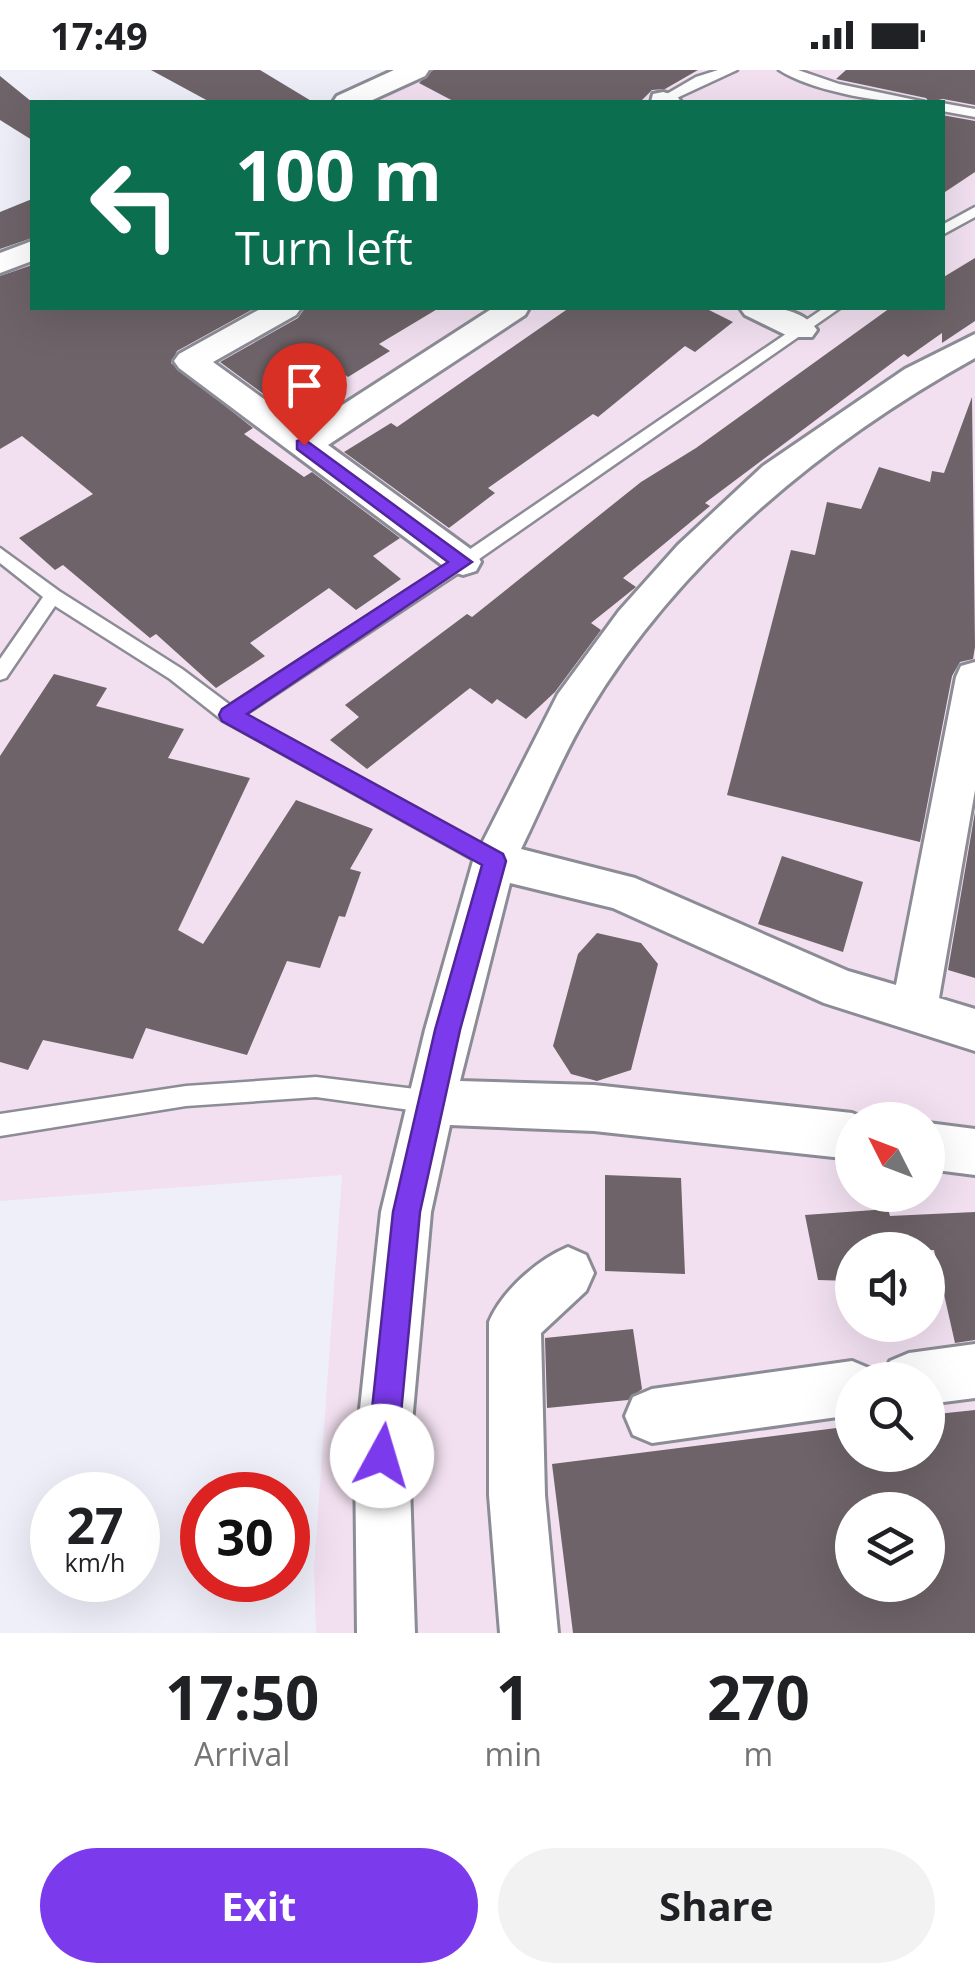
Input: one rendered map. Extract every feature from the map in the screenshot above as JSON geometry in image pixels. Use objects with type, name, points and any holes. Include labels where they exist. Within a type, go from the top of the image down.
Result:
[{"type":"street","points":[[351,100],[416,70]]},
{"type":"street","points":[[0,264],[30,251]]},
{"type":"street","points":[[281,310],[190,361],[462,562]]},
{"type":"street","points":[[304,445],[511,310]]},
{"type":"street","points":[[760,310],[801,330]]},
{"type":"street","points":[[386,1633],[382,1456],[406,1212],[448,1030],[494,861],[572,705],[632,620],[691,554],[775,474],[917,376],[975,344]]},
{"type":"street","points":[[914,1012],[975,677]]},
{"type":"street","points":[[494,861],[620,891],[840,989],[975,1030]]},
{"type":"street","points":[[432,1102],[594,1108],[835,1134]]},
{"type":"street","points":[[945,1148],[975,1152]]},
{"type":"street","points":[[529,1633],[517,1494],[515,1322],[568,1273]]},
{"type":"street","points":[[945,1375],[975,1371]]},
{"type":"street","points":[[652,1416],[835,1390]]},
{"type":"lane","points":[[666,100],[700,80],[731,70]]},
{"type":"lane","points":[[785,70],[838,87],[908,100]]},
{"type":"lane","points":[[945,108],[975,113]]},
{"type":"lane","points":[[945,229],[975,211]]},
{"type":"lane","points":[[230,715],[830,310]]},
{"type":"lane","points":[[0,554],[53,596],[176,674],[230,715],[494,861]]},
{"type":"lane","points":[[0,674],[53,596]]},
{"type":"lane","points":[[0,1125],[186,1096],[316,1087],[432,1102]]},
{"type":"shaded area","points":[[410,70],[975,70],[975,1633],[316,1633],[314,1568],[342,1175],[0,1201],[0,259],[30,245],[30,310],[945,310],[945,100],[344,100]]},
{"type":"building","points":[[151,70],[260,70],[310,100],[206,100]]},
{"type":"building","points":[[433,70],[698,70],[665,89],[652,90],[642,100],[451,100],[419,83]]},
{"type":"building","points":[[846,70],[975,70],[975,105],[928,100],[836,79]]},
{"type":"building","points":[[0,76],[30,100],[30,139],[0,120]]},
{"type":"building","points":[[945,116],[975,121],[975,172],[945,192]]},
{"type":"building","points":[[30,200],[30,239],[0,249],[0,212]]},
{"type":"building","points":[[975,258],[975,321],[942,343],[942,333],[908,357],[904,354],[705,503],[710,506],[623,578],[636,587],[591,623],[601,630],[555,692],[526,719],[497,699],[492,704],[470,688],[367,769],[330,740],[359,717],[345,705],[467,614],[472,617],[641,482],[696,448],[887,310],[945,310],[945,276]]},
{"type":"building","points":[[30,266],[30,310],[251,310],[177,351],[171,363],[253,428],[244,434],[304,477],[312,472],[400,538],[373,556],[401,579],[356,610],[329,588],[250,643],[265,656],[216,688],[156,634],[150,638],[63,565],[55,570],[19,538],[93,494],[22,436],[0,449],[0,276]]},
{"type":"building","points":[[304,310],[436,310],[379,344],[390,351],[348,377],[342,373],[284,409],[220,362],[298,318]]},
{"type":"building","points":[[566,310],[709,310],[733,322],[695,352],[685,346],[598,417],[593,414],[488,488],[495,493],[449,528],[344,452],[391,423],[397,427]]},
{"type":"building","points":[[972,397],[975,647],[973,659],[960,662],[952,676],[920,842],[727,795],[791,550],[815,555],[827,502],[861,509],[879,467],[930,482],[932,471],[944,473]]},
{"type":"building","points":[[54,674],[107,688],[96,706],[184,729],[168,758],[250,778],[178,930],[203,944],[296,800],[373,829],[350,869],[361,872],[320,968],[287,961],[247,1055],[146,1028],[133,1059],[43,1040],[28,1070],[0,1062],[0,756]]},
{"type":"building","points":[[975,812],[975,978],[948,970]]},
{"type":"building","points":[[782,856],[863,882],[843,952],[758,924]]},
{"type":"building","points":[[597,933],[641,943],[658,964],[631,1070],[597,1081],[571,1074],[553,1046],[578,954]]},
{"type":"building","points":[[605,1175],[681,1178],[685,1274],[605,1271]]},
{"type":"building","points":[[975,1212],[975,1340],[955,1343],[945,1299],[945,1232],[835,1232],[835,1280],[818,1280],[805,1215]]},
{"type":"building","points":[[633,1329],[642,1389],[628,1400],[547,1408],[545,1338]]},
{"type":"building","points":[[975,1410],[975,1633],[573,1633],[552,1464],[835,1428],[835,1472],[945,1472],[945,1413]]},
{"type":"route","points":[[304,445],[462,562],[230,715],[494,861],[448,1030],[406,1212],[382,1456]]}]
